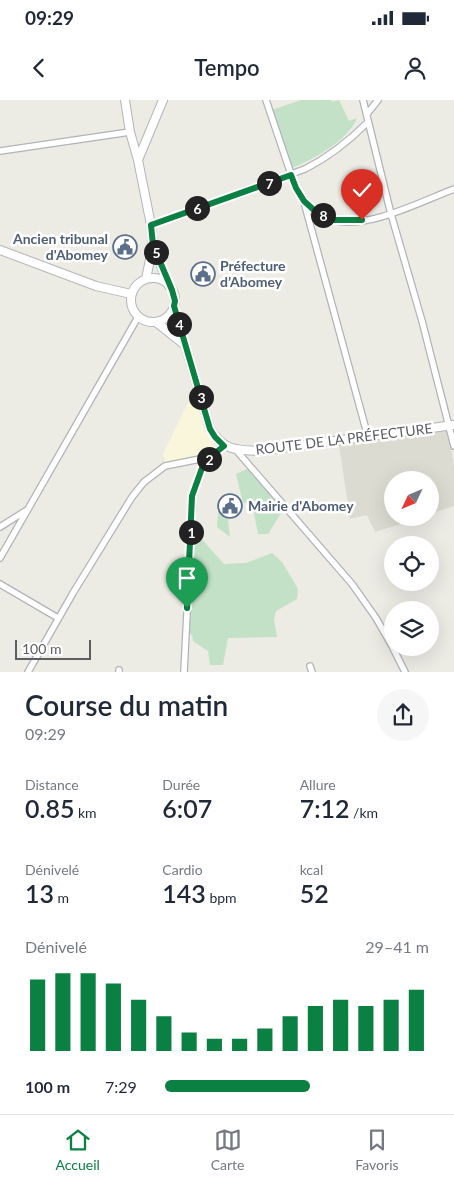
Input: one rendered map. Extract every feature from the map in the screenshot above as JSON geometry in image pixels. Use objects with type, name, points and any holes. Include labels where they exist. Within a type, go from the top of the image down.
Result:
[{"type":"street","points":[[125,100],[130,132],[138,160],[151,225],[153,245],[174,296],[174,306],[210,429],[224,446],[210,457],[202,468],[192,496],[184,672]]},
{"type":"street","points":[[138,160],[164,100]]},
{"type":"street","points":[[266,100],[296,188],[304,201],[315,211],[333,220],[369,220],[391,214],[454,189]]},
{"type":"street","points":[[362,100],[391,214],[451,426],[454,446]]},
{"type":"street","points":[[366,114],[378,100]]},
{"type":"street","points":[[151,225],[291,175],[322,161],[350,140],[368,122]]},
{"type":"street","points":[[0,151],[130,132]]},
{"type":"street","points":[[304,201],[368,436]]},
{"type":"street","points":[[146,279],[153,245]]},
{"type":"street","points":[[0,250],[96,286],[131,294]]},
{"type":"street","points":[[170,286],[161,280],[146,279],[137,285],[131,294],[132,309],[138,317],[146,322],[156,322],[169,315],[174,306]]},
{"type":"street","points":[[0,558],[138,317]]},
{"type":"street","points":[[156,322],[185,345]]},
{"type":"street","name":"ROUTE DE LA PRÉFECTURE","points":[[224,446],[236,450],[259,451],[451,426]]},
{"type":"street","points":[[236,450],[352,584],[384,632]]},
{"type":"street","points":[[28,672],[58,618],[132,497],[144,482],[165,466],[210,457]]},
{"type":"street","points":[[0,527],[29,508]]},
{"type":"street","points":[[0,584],[58,618]]},
{"type":"street","points":[[397,656],[405,672]]},
{"type":"shaded area","points":[[196,386],[215,447],[207,454],[166,464],[163,454]]},
{"type":"shaded area","points":[[448,429],[454,467],[454,506],[439,511],[439,471],[384,471],[384,526],[394,526],[375,532],[367,515],[350,519],[339,445]]},
{"type":"green space","points":[[301,100],[331,100],[332,102],[339,100],[349,121],[357,118],[346,134],[329,148],[292,168],[272,110]]},
{"type":"green space","points":[[247,469],[283,510],[268,534],[258,534],[252,502],[243,503],[236,474]]},
{"type":"green space","points":[[226,504],[230,537],[217,527],[218,513]]},
{"type":"green space","points":[[195,534],[224,564],[246,563],[272,553],[282,562],[298,589],[297,599],[276,611],[274,619],[277,637],[228,638],[223,665],[210,665],[208,651],[193,641],[192,635],[188,633],[192,535]]},
{"type":"place","name":"Ancien tribunal d'Abomey","points":[[125,247]]},
{"type":"place","name":"Préfecture d’Abomey","points":[[203,274]]},
{"type":"place","name":"Mairie d'Abomey","points":[[230,506]]},
{"type":"route","points":[[187,608],[192,496],[202,468],[210,457],[224,446],[210,429],[174,306],[174,296],[153,245],[151,225],[291,175],[304,201],[315,211],[333,220],[362,220]]}]
